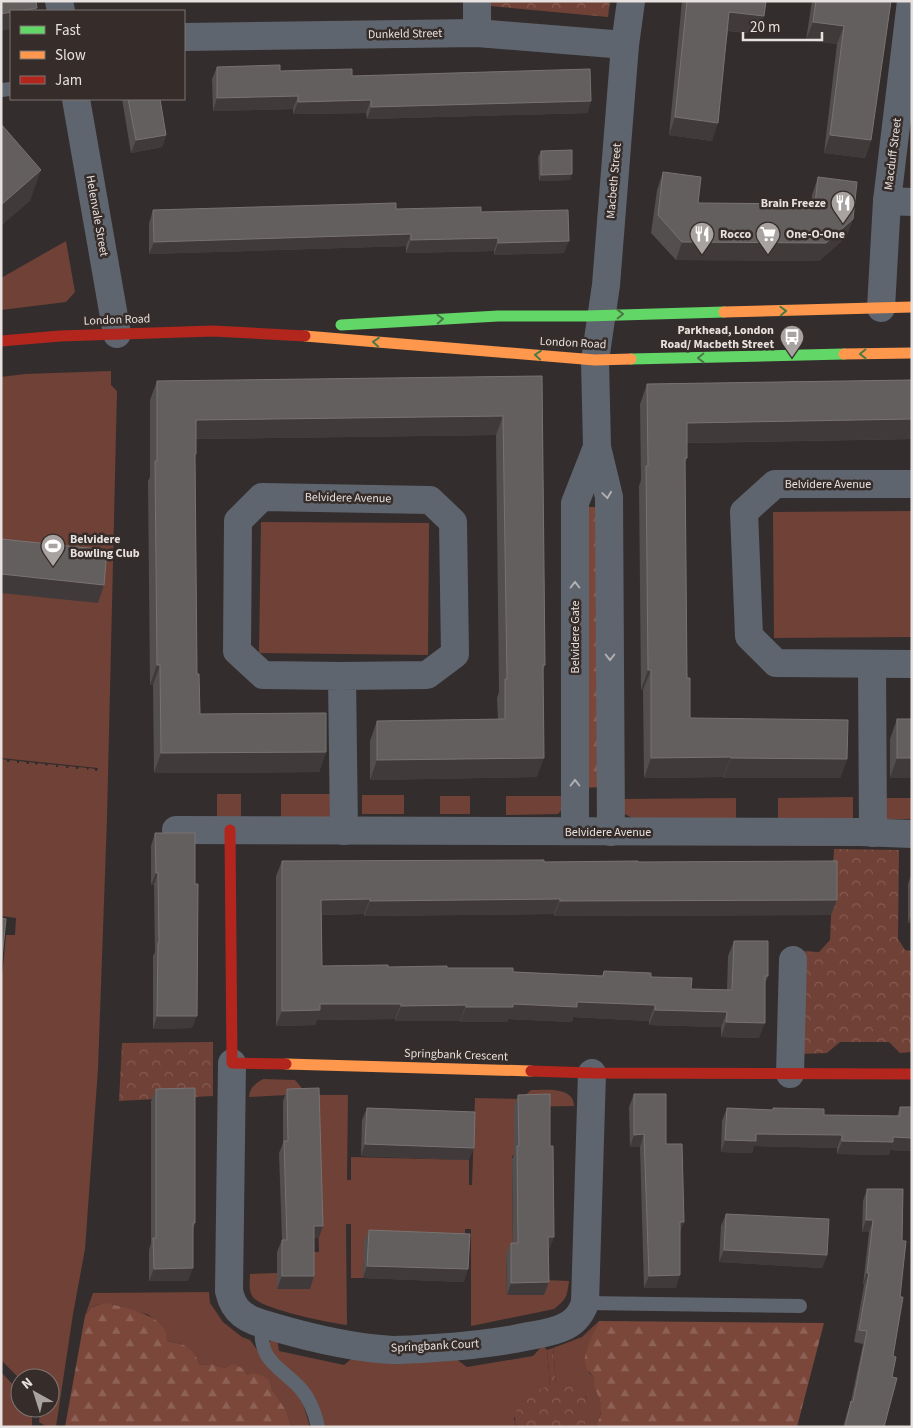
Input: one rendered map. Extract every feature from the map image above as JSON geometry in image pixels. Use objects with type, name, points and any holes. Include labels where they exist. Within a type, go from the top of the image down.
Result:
[{"type":"main road","name":"London Road","points":[[1,341],[60,336],[234,331],[498,316],[586,316],[601,314],[912,307]]},
{"type":"main road","name":"London Road","points":[[234,331],[595,360],[912,353]]},
{"type":"main road","points":[[230,830],[232,1063]]},
{"type":"main road","name":"Springbank Crescent","points":[[232,1063],[592,1073],[912,1074]]},
{"type":"street","points":[[477,1],[478,33]]},
{"type":"street","name":"Macbeth Street","points":[[595,360],[606,284],[625,45],[631,1]]},
{"type":"street","name":"Macduff Street","points":[[882,308],[899,201],[911,1]]},
{"type":"street","name":"Dunkeld Street","points":[[185,38],[478,33],[625,45]]},
{"type":"street","name":"Helenvale Street","points":[[76,100],[117,334]]},
{"type":"street","name":"Belvidere Gate","points":[[595,360],[597,448],[609,497],[611,832]]},
{"type":"street","name":"Belvidere Gate","points":[[575,831],[575,504],[597,448]]},
{"type":"street","name":"Belvidere Avenue","points":[[912,484],[775,484],[744,512],[749,636],[776,663],[912,664]]},
{"type":"street","name":"Belvidere Avenue","points":[[262,497],[430,500],[453,522],[455,654],[427,675],[342,676],[262,675],[237,651],[238,521],[262,497]]},
{"type":"street","points":[[872,664],[873,834]]},
{"type":"street","points":[[342,676],[344,831]]},
{"type":"street","name":"Belvidere Avenue","points":[[176,830],[860,832],[912,834]]},
{"type":"street","points":[[790,1074],[793,960]]},
{"type":"street","name":"Springbank Court","points":[[232,1063],[229,1291],[231,1300],[242,1314],[262,1324],[327,1342],[393,1350],[487,1344],[523,1338],[565,1326],[575,1320],[582,1312],[585,1303]]},
{"type":"street","points":[[585,1303],[592,1073]]},
{"type":"lane","points":[[585,1303],[800,1306]]},
{"type":"lane","points":[[262,1324],[262,1342],[267,1356],[308,1398],[318,1427]]},
{"type":"green space","points":[[491,1],[610,1],[608,17],[490,6]]},
{"type":"green space","points":[[66,241],[75,292],[66,302],[1,310],[1,278]]},
{"type":"green space","points":[[111,371],[111,385],[117,391],[107,818],[98,1069],[85,1249],[60,1400],[60,1368],[10,1369],[1,1360],[1,988],[6,935],[15,935],[16,918],[1,916],[1,759],[7,760],[7,762],[10,760],[17,761],[17,763],[19,761],[26,762],[27,764],[29,762],[37,765],[38,763],[47,766],[48,764],[56,765],[56,767],[58,765],[68,768],[69,766],[76,767],[76,769],[79,767],[87,768],[87,770],[89,768],[95,769],[95,771],[98,768],[1,758],[1,377],[25,374]]},
{"type":"green space","points":[[583,507],[602,507],[600,787],[583,788]]},
{"type":"green space","points":[[912,511],[912,637],[774,638],[773,512]]},
{"type":"green space","points":[[261,522],[429,523],[428,655],[259,653]]},
{"type":"green space","points":[[217,794],[241,794],[241,817],[217,817]]},
{"type":"green space","points":[[281,794],[334,794],[333,817],[281,817]]},
{"type":"green space","points":[[362,795],[404,795],[404,814],[362,814]]},
{"type":"green space","points":[[440,796],[470,796],[470,814],[440,814]]},
{"type":"green space","points":[[506,796],[565,796],[565,806],[558,814],[506,815]]},
{"type":"green space","points":[[853,797],[853,818],[778,818],[778,798]]},
{"type":"green space","points":[[736,798],[736,819],[634,819],[623,813],[619,799]]},
{"type":"green space","points":[[878,798],[912,798],[912,819],[878,819]]},
{"type":"green space","points":[[834,849],[899,850],[898,939],[905,950],[912,951],[912,1052],[900,1053],[889,1042],[840,1042],[827,1053],[799,1054],[802,951],[819,952],[830,940]]},
{"type":"green space","points":[[213,1042],[213,1096],[119,1101],[122,1043]]},
{"type":"green space","points":[[263,1079],[295,1080],[307,1094],[249,1097],[253,1086]]},
{"type":"green space","points":[[531,1090],[558,1090],[564,1092],[573,1100],[574,1106],[514,1107],[514,1155],[512,1156],[513,1254],[506,1255],[507,1295],[544,1295],[544,1280],[569,1281],[566,1297],[554,1309],[471,1326],[471,1229],[465,1229],[465,1246],[365,1242],[363,1278],[351,1278],[351,1224],[346,1224],[347,1325],[282,1311],[259,1302],[251,1295],[250,1274],[277,1273],[277,1289],[310,1252],[319,1252],[314,1095],[348,1095],[347,1180],[351,1180],[351,1157],[469,1160],[469,1185],[472,1185],[475,1098],[521,1099]]},
{"type":"green space","points":[[209,1292],[210,1303],[223,1322],[242,1337],[250,1340],[269,1366],[299,1396],[310,1427],[291,1427],[287,1412],[272,1389],[270,1381],[248,1375],[242,1368],[225,1368],[212,1364],[200,1365],[188,1347],[167,1341],[149,1315],[120,1306],[101,1304],[95,1306],[85,1316],[93,1293]]},
{"type":"green space","points":[[106,1303],[140,1312],[157,1321],[166,1333],[167,1341],[188,1347],[200,1365],[212,1364],[225,1368],[233,1364],[242,1368],[248,1375],[253,1373],[263,1376],[270,1381],[272,1389],[287,1412],[291,1427],[65,1427],[85,1316],[89,1310]]},
{"type":"green space","points":[[599,1321],[586,1353],[589,1373],[594,1377],[602,1409],[596,1427],[583,1427],[589,1408],[586,1396],[556,1383],[553,1348],[582,1337]]},
{"type":"green space","points":[[599,1321],[824,1323],[797,1427],[596,1427],[601,1413],[601,1404],[594,1385],[594,1377],[586,1367],[585,1358],[587,1348]]},
{"type":"green space","points":[[277,1338],[279,1351],[344,1365],[355,1356],[456,1359],[467,1367],[533,1356],[543,1345],[547,1350],[550,1385],[514,1418],[516,1427],[324,1427],[313,1394],[307,1386],[273,1358],[272,1350],[267,1343]]},
{"type":"green space","points":[[553,1348],[556,1383],[573,1386],[580,1390],[588,1402],[589,1410],[583,1427],[516,1427],[515,1418],[517,1411],[524,1400],[550,1385],[547,1350]]},
{"type":"green space","points":[[1,1372],[10,1381],[10,1418],[32,1418],[32,1427],[1,1427]]},
{"type":"green space","points":[[39,1418],[57,1418],[56,1427],[47,1427],[39,1422]]},
{"type":"building","points":[[1,1],[36,1],[37,8],[10,10],[10,12],[1,14]]},
{"type":"building","points":[[687,1],[766,1],[764,16],[729,12],[718,123],[675,117]]},
{"type":"building","points":[[816,1],[891,1],[871,140],[830,135],[844,26],[813,22]]},
{"type":"building","points":[[280,65],[280,71],[352,69],[352,76],[590,69],[591,101],[371,107],[371,100],[298,102],[298,96],[217,98],[217,67]]},
{"type":"building","points":[[128,100],[160,100],[166,135],[136,140]]},
{"type":"building","points":[[1,124],[41,170],[1,205]]},
{"type":"building","points":[[572,150],[572,174],[541,175],[541,151]]},
{"type":"building","points":[[663,172],[701,177],[698,203],[815,204],[818,177],[857,182],[853,219],[826,243],[682,242],[658,215]]},
{"type":"building","points":[[396,203],[396,209],[481,207],[481,212],[568,210],[569,241],[498,243],[498,238],[411,240],[411,234],[154,242],[153,210]]},
{"type":"building","points":[[542,376],[544,758],[377,760],[377,721],[505,719],[505,679],[507,679],[503,416],[196,420],[197,674],[199,674],[200,714],[326,713],[326,752],[161,753],[160,665],[157,665],[155,461],[157,461],[157,381]]},
{"type":"building","points":[[912,380],[912,419],[687,423],[687,458],[685,458],[687,678],[690,678],[690,718],[848,720],[847,759],[651,758],[651,670],[648,670],[647,384]]},
{"type":"building","points":[[1,539],[107,550],[104,585],[1,574]]},
{"type":"building","points":[[897,719],[912,719],[912,758],[897,758]]},
{"type":"building","points":[[155,833],[195,833],[195,884],[198,884],[197,1016],[157,1016],[159,943],[158,873],[156,873]]},
{"type":"building","points":[[544,860],[544,862],[837,861],[837,900],[321,900],[322,966],[388,965],[388,967],[513,968],[513,972],[603,976],[604,971],[651,973],[651,977],[692,978],[691,989],[732,990],[734,941],[768,941],[768,976],[765,976],[765,1023],[726,1022],[727,1012],[655,1010],[655,1005],[577,1002],[577,1007],[513,1004],[513,1007],[466,1007],[466,1005],[320,1004],[320,1010],[282,1011],[282,861]]},
{"type":"building","points":[[1,918],[6,919],[1,968]]},
{"type":"building","points":[[195,1088],[193,1268],[154,1269],[153,1238],[156,1238],[156,1089]]},
{"type":"building","points":[[319,1088],[323,1226],[314,1226],[314,1276],[282,1276],[282,1240],[287,1240],[284,1141],[288,1141],[287,1089]]},
{"type":"building","points":[[550,1094],[550,1146],[553,1146],[554,1237],[548,1237],[549,1282],[511,1283],[511,1243],[518,1243],[518,1095]]},
{"type":"building","points":[[634,1094],[666,1094],[666,1144],[682,1144],[684,1222],[680,1222],[680,1275],[649,1276],[644,1134],[634,1135]]},
{"type":"building","points":[[900,1107],[912,1107],[912,1138],[893,1137],[893,1142],[842,1141],[842,1135],[756,1134],[756,1141],[725,1140],[727,1108],[773,1110],[773,1108],[824,1109],[824,1115],[900,1116]]},
{"type":"building","points":[[367,1108],[475,1112],[474,1148],[365,1144]]},
{"type":"building","points":[[867,1189],[903,1189],[902,1241],[906,1241],[900,1297],[903,1297],[893,1356],[896,1357],[892,1377],[897,1378],[884,1427],[845,1427],[851,1401],[853,1402],[867,1331],[859,1330],[869,1273],[867,1273],[873,1220],[866,1220]]},
{"type":"building","points":[[726,1214],[829,1219],[827,1255],[724,1250]]},
{"type":"building","points":[[369,1230],[470,1234],[468,1269],[367,1266]]},
{"type":"traffic: fast","points":[[341,325],[498,316],[586,316],[724,312]]},
{"type":"traffic: fast","points":[[631,359],[844,354]]},
{"type":"traffic: slow","points":[[724,312],[912,307]]},
{"type":"traffic: slow","points":[[305,336],[595,360],[631,359]]},
{"type":"traffic: slow","points":[[844,354],[912,353]]},
{"type":"traffic: slow","points":[[286,1064],[531,1071]]},
{"type":"traffic: jam","points":[[1,341],[60,336],[213,331],[305,336]]},
{"type":"traffic: jam","points":[[230,830],[232,1063],[286,1064]]},
{"type":"traffic: jam","points":[[531,1071],[592,1073],[912,1074]]},
{"type":"place","name":"Brain Freeze","points":[[843,224]]},
{"type":"place","name":"Rocco","points":[[702,255]]},
{"type":"place","name":"One-O-One","points":[[768,255]]},
{"type":"place","name":"Parkhead, London Road/ Macbeth Street","points":[[792,358]]},
{"type":"place","name":"Belvidere Bowling Club","points":[[53,567]]}]
